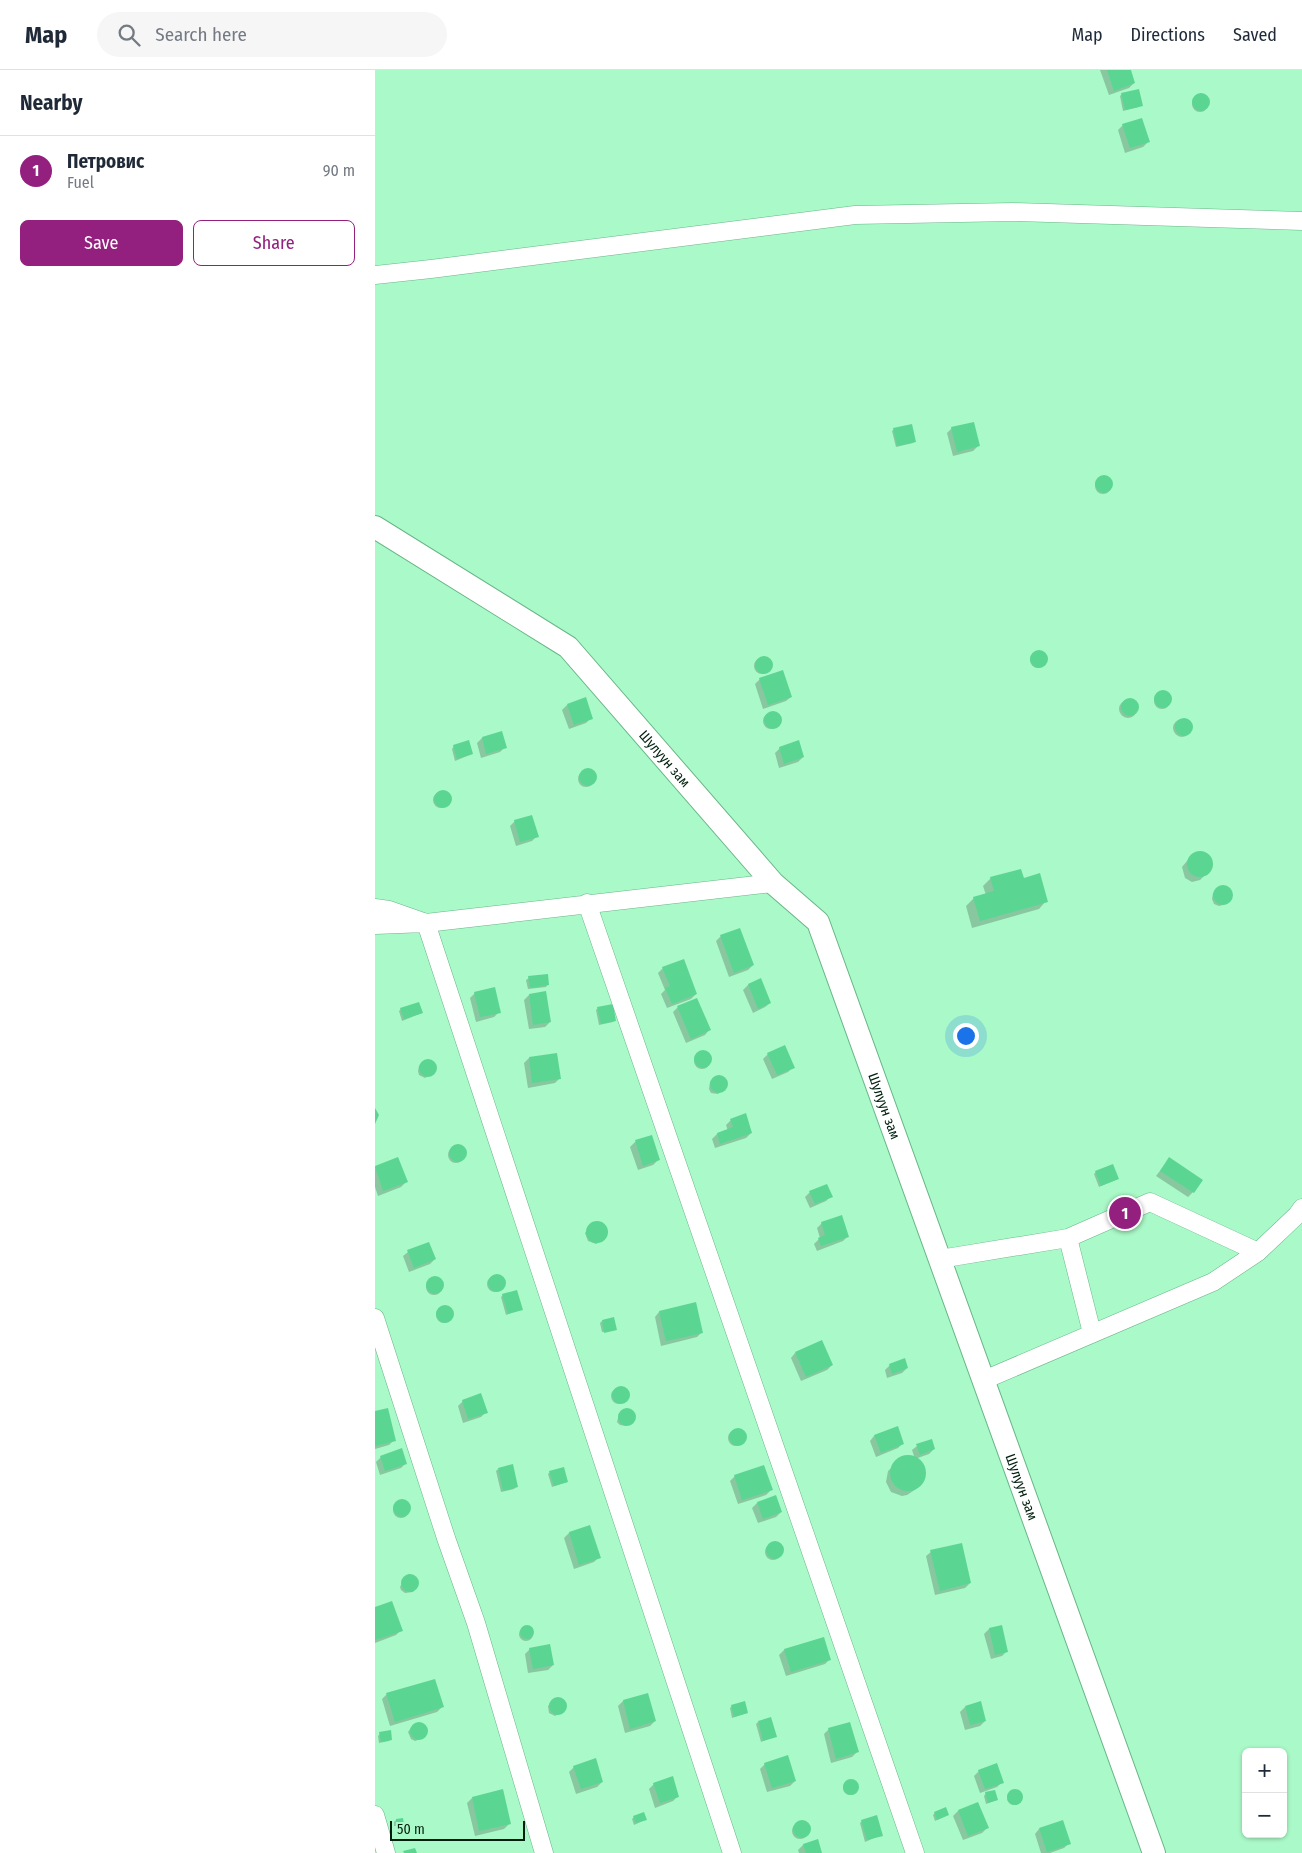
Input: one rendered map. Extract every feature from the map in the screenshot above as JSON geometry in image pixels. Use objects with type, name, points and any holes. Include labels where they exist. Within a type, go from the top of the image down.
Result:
[{"type":"street","points":[[375,275],[855,215],[1013,212],[1302,221]]},
{"type":"street","name":"Шулуун зам","points":[[375,527],[568,647],[773,883],[818,922],[1154,1853]]},
{"type":"street","points":[[375,925],[426,923],[773,883]]},
{"type":"street","points":[[587,904],[915,1853]]},
{"type":"street","points":[[375,908],[389,910],[426,923]]},
{"type":"street","points":[[426,923],[731,1853]]},
{"type":"street","points":[[940,1259],[1068,1238],[1150,1202],[1258,1252]]},
{"type":"street","points":[[984,1380],[1213,1282],[1258,1252],[1302,1208]]},
{"type":"street","points":[[1068,1238],[1092,1333]]},
{"type":"street","points":[[375,1318],[446,1538],[476,1623],[544,1853]]},
{"type":"street","points":[[375,1815],[386,1853]]},
{"type":"building","points":[[1107,70],[1131,70],[1135,83],[1114,91]]},
{"type":"building","points":[[1139,89],[1143,106],[1125,110],[1121,93]]},
{"type":"building","points":[[1201,93],[1207,96],[1210,102],[1207,108],[1201,111],[1195,108],[1192,102],[1195,96]]},
{"type":"building","points":[[1142,118],[1150,142],[1130,148],[1122,124]]},
{"type":"building","points":[[974,422],[980,446],[957,452],[951,427]]},
{"type":"building","points":[[912,424],[916,442],[897,446],[893,428]]},
{"type":"building","points":[[1104,475],[1110,478],[1113,484],[1110,490],[1104,493],[1098,490],[1095,484],[1098,478]]},
{"type":"building","points":[[1039,650],[1045,653],[1048,659],[1045,665],[1039,668],[1033,665],[1030,659],[1033,653]]},
{"type":"building","points":[[764,656],[770,659],[773,665],[770,671],[764,674],[758,671],[755,665],[758,659]]},
{"type":"building","points":[[783,670],[792,697],[768,705],[759,678]]},
{"type":"building","points":[[1163,690],[1169,693],[1172,699],[1169,705],[1163,708],[1157,705],[1154,699],[1157,693]]},
{"type":"building","points":[[586,697],[593,719],[574,725],[567,704]]},
{"type":"building","points":[[1130,698],[1136,701],[1139,707],[1136,713],[1130,716],[1124,713],[1121,707],[1124,701]]},
{"type":"building","points":[[773,711],[779,714],[782,720],[779,726],[773,729],[767,726],[764,720],[767,714]]},
{"type":"building","points":[[1184,718],[1190,721],[1193,727],[1190,733],[1184,736],[1178,733],[1175,727],[1178,721]]},
{"type":"building","points":[[502,731],[507,748],[486,754],[482,737]]},
{"type":"building","points":[[469,740],[473,754],[457,759],[453,745]]},
{"type":"building","points":[[799,740],[804,757],[784,764],[779,747]]},
{"type":"building","points":[[588,768],[594,771],[597,777],[594,783],[588,786],[582,783],[579,777],[582,771]]},
{"type":"building","points":[[443,790],[449,793],[452,799],[449,805],[443,808],[437,805],[434,799],[437,793]]},
{"type":"building","points":[[532,815],[539,837],[520,842],[514,820]]},
{"type":"building","points":[[1200,851],[1209,855],[1213,864],[1209,873],[1200,877],[1191,873],[1187,864],[1191,855]]},
{"type":"building","points":[[1021,869],[1024,878],[1040,873],[1048,902],[980,921],[973,897],[994,891],[990,877]]},
{"type":"building","points":[[1223,885],[1230,888],[1233,895],[1230,902],[1223,905],[1216,902],[1213,895],[1216,888]]},
{"type":"building","points":[[740,928],[754,965],[734,973],[720,935]]},
{"type":"building","points":[[684,959],[697,994],[672,1004],[665,988],[670,986],[662,967]]},
{"type":"building","points":[[548,974],[549,985],[530,988],[528,976]]},
{"type":"building","points":[[761,978],[771,1003],[758,1009],[748,984]]},
{"type":"building","points":[[495,987],[501,1013],[480,1017],[474,992]]},
{"type":"building","points":[[546,991],[551,1022],[533,1025],[529,994]]},
{"type":"building","points":[[697,998],[711,1030],[691,1039],[677,1006]]},
{"type":"building","points":[[419,1002],[423,1013],[404,1019],[400,1008]]},
{"type":"building","points":[[613,1004],[616,1021],[601,1024],[597,1007]]},
{"type":"building","points":[[785,1045],[795,1068],[777,1075],[767,1053]]},
{"type":"building","points":[[703,1050],[709,1053],[712,1059],[709,1065],[703,1068],[697,1065],[694,1059],[697,1053]]},
{"type":"building","points":[[557,1053],[561,1079],[532,1083],[529,1057]]},
{"type":"building","points":[[428,1059],[434,1062],[437,1068],[434,1074],[428,1077],[422,1074],[419,1068],[422,1062]]},
{"type":"building","points":[[719,1075],[725,1078],[728,1084],[725,1090],[719,1093],[713,1090],[710,1084],[713,1078]]},
{"type":"building","points":[[375,1108],[379,1115],[375,1124]]},
{"type":"building","points":[[746,1113],[752,1133],[720,1144],[717,1133],[733,1127],[730,1119]]},
{"type":"building","points":[[652,1135],[660,1160],[643,1166],[635,1140]]},
{"type":"building","points":[[458,1144],[464,1147],[467,1153],[464,1159],[458,1162],[452,1159],[449,1153],[452,1147]]},
{"type":"building","points":[[398,1157],[408,1182],[383,1191],[375,1166]]},
{"type":"building","points":[[1169,1157],[1203,1180],[1194,1193],[1160,1171]]},
{"type":"building","points":[[1113,1164],[1119,1179],[1101,1186],[1095,1171]]},
{"type":"building","points":[[827,1184],[833,1197],[815,1204],[809,1191]]},
{"type":"building","points":[[842,1215],[849,1237],[821,1246],[818,1238],[825,1235],[821,1222]]},
{"type":"building","points":[[597,1221],[605,1224],[608,1232],[605,1240],[597,1243],[589,1240],[586,1232],[589,1224]]},
{"type":"building","points":[[429,1242],[436,1259],[414,1268],[407,1250]]},
{"type":"building","points":[[497,1274],[503,1277],[506,1283],[503,1289],[497,1292],[491,1289],[488,1283],[491,1277]]},
{"type":"building","points":[[435,1276],[441,1279],[444,1285],[441,1291],[435,1294],[429,1291],[426,1285],[429,1279]]},
{"type":"building","points":[[517,1290],[523,1310],[508,1314],[502,1294]]},
{"type":"building","points":[[696,1302],[703,1333],[666,1341],[659,1311]]},
{"type":"building","points":[[445,1305],[451,1308],[454,1314],[451,1320],[445,1323],[439,1320],[436,1314],[439,1308]]},
{"type":"building","points":[[614,1317],[617,1330],[604,1333],[602,1320]]},
{"type":"building","points":[[822,1340],[833,1365],[806,1377],[795,1352]]},
{"type":"building","points":[[905,1358],[908,1368],[892,1374],[889,1364]]},
{"type":"building","points":[[621,1386],[627,1389],[630,1395],[627,1401],[621,1404],[615,1401],[612,1395],[615,1389]]},
{"type":"building","points":[[481,1393],[488,1413],[468,1419],[462,1400]]},
{"type":"building","points":[[388,1408],[396,1441],[375,1446],[375,1411]]},
{"type":"building","points":[[627,1408],[633,1411],[636,1417],[633,1423],[627,1426],[621,1423],[618,1417],[621,1411]]},
{"type":"building","points":[[898,1426],[904,1444],[881,1453],[874,1435]]},
{"type":"building","points":[[738,1428],[744,1431],[747,1437],[744,1443],[738,1446],[732,1443],[729,1437],[732,1431]]},
{"type":"building","points":[[932,1439],[935,1449],[920,1455],[916,1444]]},
{"type":"building","points":[[402,1448],[407,1464],[385,1471],[380,1456]]},
{"type":"building","points":[[908,1455],[920,1461],[926,1473],[920,1485],[908,1491],[896,1485],[890,1473],[896,1461]]},
{"type":"building","points":[[513,1464],[518,1487],[503,1491],[498,1468]]},
{"type":"building","points":[[764,1465],[773,1490],[742,1500],[734,1475]]},
{"type":"building","points":[[564,1467],[568,1482],[554,1486],[549,1471]]},
{"type":"building","points":[[776,1495],[782,1512],[763,1519],[757,1502]]},
{"type":"building","points":[[402,1499],[408,1502],[411,1508],[408,1514],[402,1517],[396,1514],[393,1508],[396,1502]]},
{"type":"building","points":[[590,1525],[601,1558],[579,1565],[569,1532]]},
{"type":"building","points":[[775,1541],[781,1544],[784,1550],[781,1556],[775,1559],[769,1556],[766,1550],[769,1544]]},
{"type":"building","points":[[962,1543],[971,1583],[940,1591],[930,1550]]},
{"type":"building","points":[[406,1574],[414,1574],[419,1579],[417,1590],[406,1592],[401,1587],[401,1579]]},
{"type":"building","points":[[392,1601],[403,1631],[375,1640],[375,1607]]},
{"type":"building","points":[[527,1625],[532,1627],[534,1632],[532,1637],[527,1639],[522,1637],[520,1632],[522,1627]]},
{"type":"building","points":[[1002,1625],[1008,1652],[995,1655],[989,1628]]},
{"type":"building","points":[[824,1637],[831,1660],[791,1672],[784,1649]]},
{"type":"building","points":[[550,1644],[554,1665],[533,1669],[529,1648]]},
{"type":"building","points":[[435,1679],[444,1707],[395,1722],[386,1693]]},
{"type":"building","points":[[648,1693],[656,1721],[630,1729],[623,1700]]},
{"type":"building","points":[[558,1697],[564,1700],[567,1706],[564,1712],[558,1715],[552,1712],[549,1706],[552,1700]]},
{"type":"building","points":[[745,1701],[748,1713],[734,1717],[731,1705]]},
{"type":"building","points":[[981,1701],[986,1721],[970,1725],[965,1706]]},
{"type":"building","points":[[771,1717],[777,1737],[763,1741],[758,1721]]},
{"type":"building","points":[[419,1722],[425,1725],[428,1731],[425,1737],[419,1740],[413,1737],[410,1731],[413,1725]]},
{"type":"building","points":[[850,1722],[859,1752],[836,1759],[828,1728]]},
{"type":"building","points":[[391,1730],[392,1740],[381,1742],[379,1732]]},
{"type":"building","points":[[788,1755],[796,1781],[772,1788],[764,1763]]},
{"type":"building","points":[[596,1758],[603,1782],[581,1789],[573,1766]]},
{"type":"building","points":[[997,1763],[1004,1783],[985,1789],[978,1770]]},
{"type":"building","points":[[673,1776],[679,1797],[660,1803],[653,1783]]},
{"type":"building","points":[[851,1779],[859,1787],[851,1795],[843,1787]]},
{"type":"building","points":[[503,1789],[511,1824],[479,1831],[472,1797]]},
{"type":"building","points":[[1015,1789],[1023,1797],[1015,1805],[1007,1797]]},
{"type":"building","points":[[995,1790],[998,1800],[988,1803],[985,1792]]},
{"type":"building","points":[[978,1802],[989,1828],[968,1836],[958,1810]]},
{"type":"building","points":[[946,1807],[949,1815],[937,1820],[934,1812]]},
{"type":"building","points":[[644,1812],[647,1820],[636,1823],[633,1816]]},
{"type":"building","points":[[877,1815],[883,1836],[867,1840],[861,1820]]},
{"type":"building","points":[[403,1818],[404,1824],[396,1825],[396,1819]]},
{"type":"building","points":[[802,1820],[808,1823],[811,1829],[808,1835],[802,1838],[796,1835],[793,1829],[796,1823]]},
{"type":"building","points":[[1063,1820],[1071,1844],[1047,1852],[1039,1828]]},
{"type":"building","points":[[818,1839],[822,1853],[806,1853],[803,1844]]},
{"type":"building","points":[[415,1848],[417,1853],[404,1853],[403,1851]]},
{"type":"place","name":"Петровис","points":[[1125,1213]]}]
